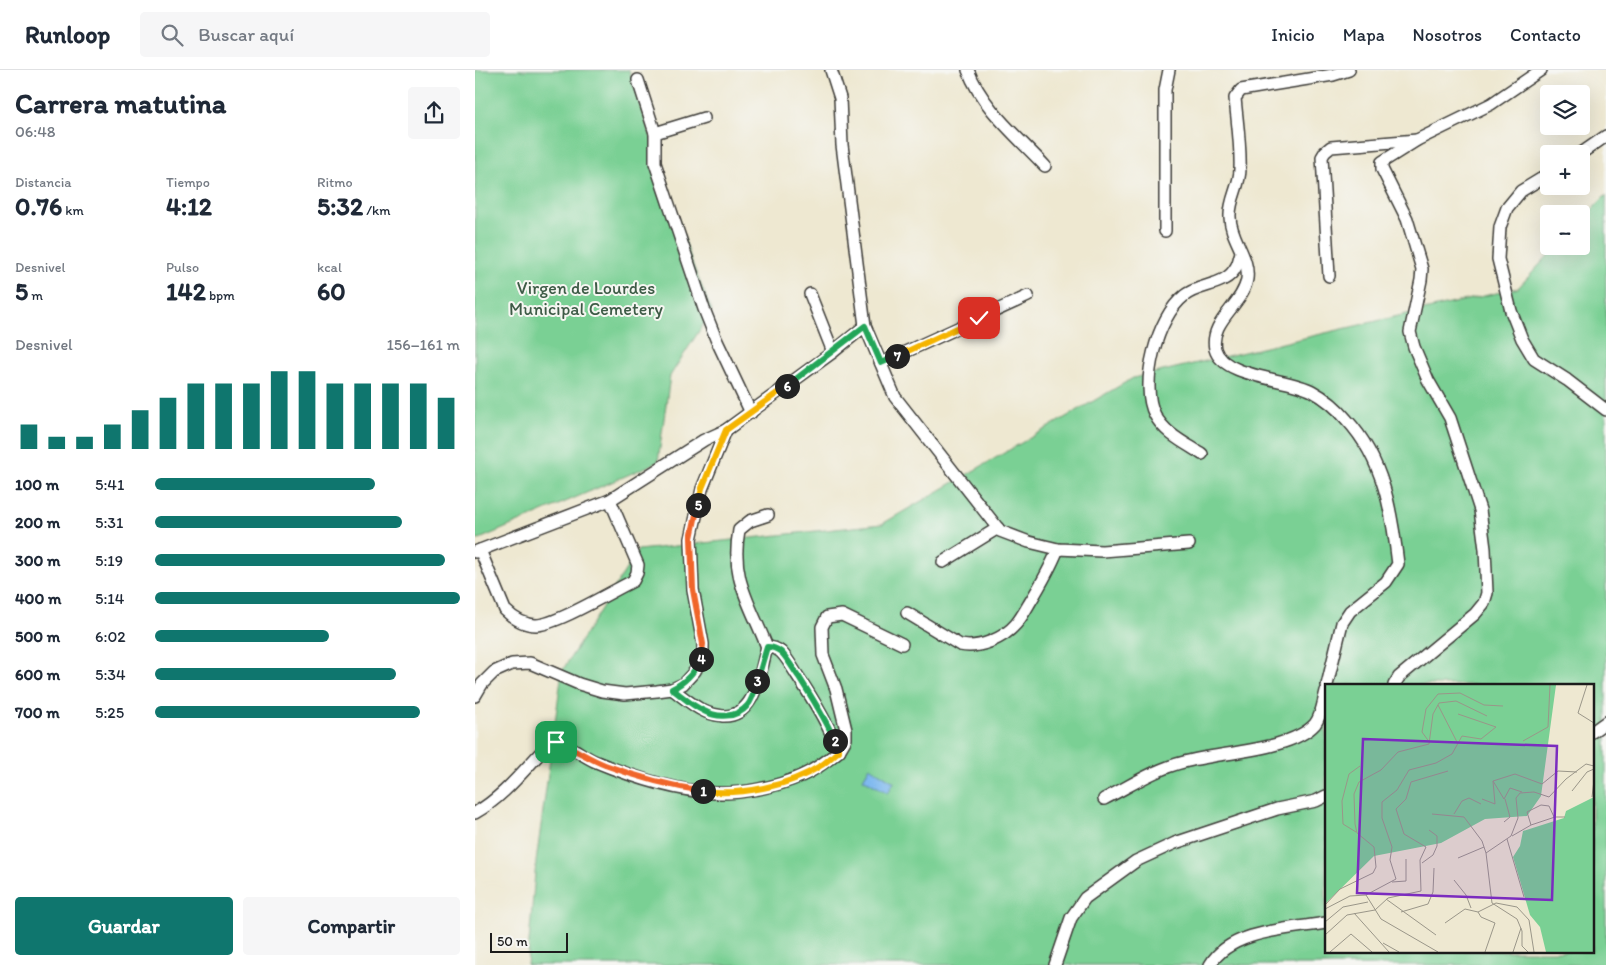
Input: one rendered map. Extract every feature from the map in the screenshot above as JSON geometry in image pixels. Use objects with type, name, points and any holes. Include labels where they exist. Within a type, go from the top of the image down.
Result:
[{"type":"street","points":[[831,70],[840,98],[842,145],[865,326],[895,397],[1000,531],[1029,542],[1058,549],[1102,551],[1189,544]]},
{"type":"street","points":[[968,70],[972,80],[995,114],[1045,166]]},
{"type":"street","points":[[1165,231],[1165,90],[1169,70]]},
{"type":"street","points":[[1327,684],[1342,623],[1350,611],[1386,582],[1398,564],[1389,502],[1382,479],[1367,449],[1348,421],[1331,405],[1311,391],[1235,369],[1221,361],[1215,349],[1215,330],[1244,291],[1247,276],[1230,218],[1240,170],[1235,98],[1237,93],[1241,90],[1333,75],[1349,70]]},
{"type":"street","points":[[1395,684],[1399,677],[1475,614],[1484,603],[1487,593],[1485,549],[1477,497],[1450,418],[1428,380],[1413,347],[1410,332],[1421,280],[1421,270],[1407,219],[1382,169],[1382,162],[1417,140],[1491,104],[1541,70]]},
{"type":"street","points":[[638,80],[655,133],[655,163],[703,309],[751,413]]},
{"type":"street","points":[[655,133],[704,118]]},
{"type":"street","points":[[1590,147],[1606,136]]},
{"type":"street","points":[[1329,276],[1322,157],[1325,152],[1331,148],[1417,140]]},
{"type":"street","points":[[1540,180],[1521,192],[1507,208],[1500,227],[1498,259],[1511,311],[1521,339],[1534,359],[1567,380],[1606,410]]},
{"type":"street","points":[[1202,454],[1170,434],[1155,415],[1149,384],[1151,361],[1160,332],[1175,305],[1185,295],[1218,282],[1230,275],[1236,267],[1241,251]]},
{"type":"street","points":[[810,294],[833,352]]},
{"type":"street","points":[[881,363],[1028,296]]},
{"type":"street","points":[[610,500],[638,565],[633,581],[555,620],[536,625],[521,622],[511,616],[505,610],[477,551],[610,500],[704,440],[726,430],[751,413],[865,326]]},
{"type":"street","points":[[475,696],[482,684],[494,672],[511,664],[530,663],[603,692],[625,694],[672,689],[683,684],[695,671],[703,656],[703,644],[693,590],[691,538],[702,488],[726,430]]},
{"type":"street","points":[[672,689],[704,712],[716,715],[728,716],[740,712],[748,706],[753,697],[767,647],[739,583],[736,544],[739,530],[750,521],[768,515]]},
{"type":"street","points":[[943,562],[998,528]]},
{"type":"street","points":[[907,613],[960,646],[978,646],[1008,632],[1017,623],[1048,573],[1058,549]]},
{"type":"street","points":[[475,813],[513,783],[549,744],[556,742],[566,745],[606,766],[670,786],[716,793],[764,788],[801,776],[820,766],[839,751],[846,739],[846,730],[836,689],[823,655],[822,627],[827,617],[842,615],[903,644]]},
{"type":"street","points":[[767,647],[775,648],[781,652],[791,664],[825,720],[839,751]]},
{"type":"street","points":[[1104,799],[1157,771],[1184,762],[1283,743],[1314,724],[1321,714],[1325,696]]},
{"type":"street","points":[[1593,731],[1606,722]]},
{"type":"street","points":[[1058,962],[1071,918],[1085,898],[1136,861],[1175,843],[1277,810],[1316,801],[1325,796]]},
{"type":"street","points":[[1214,963],[1221,952],[1239,941],[1254,935],[1325,923]]},
{"type":"green space","name":"Virgen de Lourdes Municipal Cemetery","points":[[475,70],[629,70],[694,268],[712,311],[670,376],[658,462],[475,541]]},
{"type":"green space","points":[[1606,195],[1606,965],[527,965],[536,862],[562,671],[638,550],[882,524],[1133,378],[1518,288],[1549,255],[1590,255],[1590,212]]},
{"type":"water","points":[[870,767],[894,782],[888,793],[863,779]]},
{"type":"route","points":[[556,742],[566,745],[606,766],[670,786],[716,793],[764,788],[801,776],[820,766],[839,751],[830,729],[811,695],[791,664],[775,648],[767,647],[753,697],[748,706],[740,712],[728,716],[704,712],[672,689],[683,684],[695,671],[703,656],[703,644],[693,590],[691,538],[702,488],[726,430],[833,352],[865,326],[881,363],[979,318]]}]
